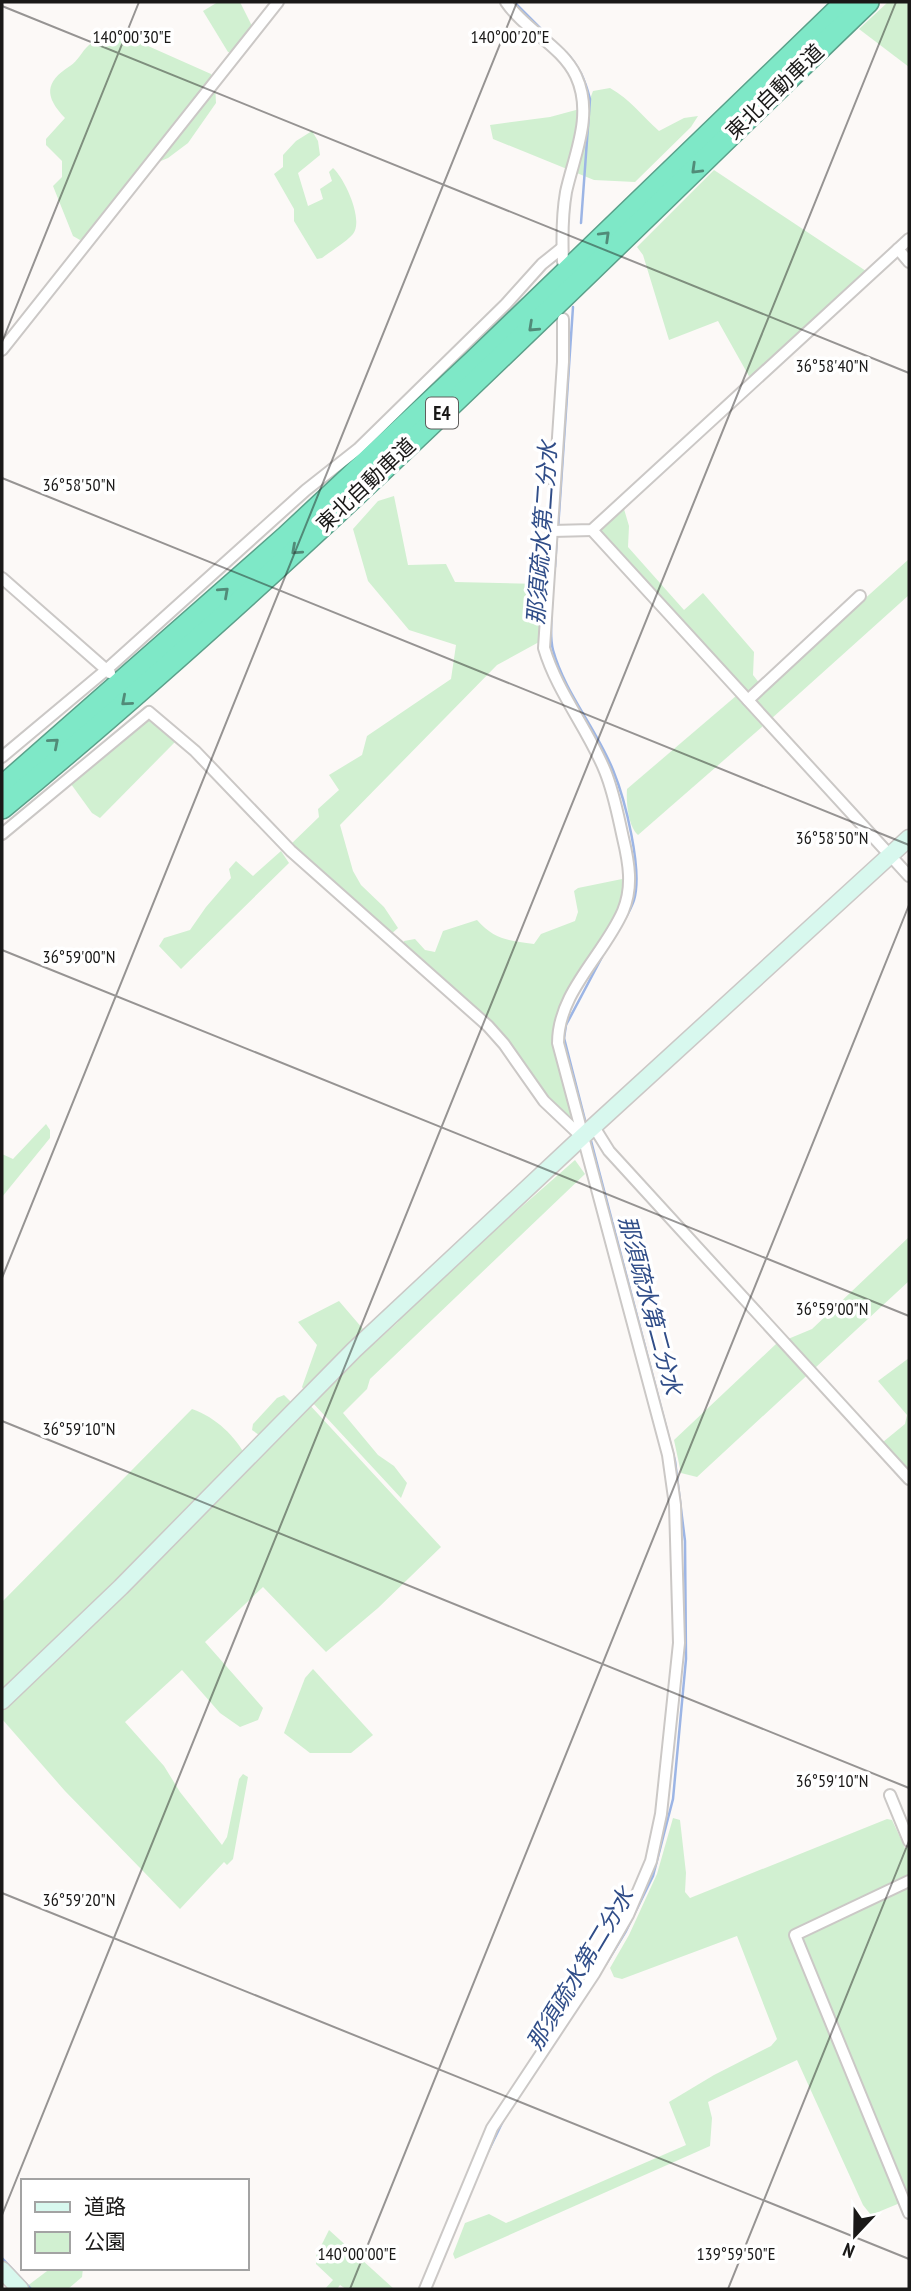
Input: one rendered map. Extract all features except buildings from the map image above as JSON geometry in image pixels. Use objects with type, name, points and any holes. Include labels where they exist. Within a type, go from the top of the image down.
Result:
[{"type":"highway","name":"東北自動車道","points":[[2,787],[134,673],[316,509],[473,362],[846,2]]},
{"type":"highway","name":"東北自動車道","points":[[2,808],[298,549],[576,287],[868,2]]},
{"type":"street","points":[[2,350],[278,2]]},
{"type":"street","points":[[506,2],[520,19],[567,62],[576,77],[582,97],[580,146],[564,204],[563,262]]},
{"type":"street","points":[[552,531],[592,530],[909,239]]},
{"type":"street","points":[[2,757],[109,673],[306,489],[358,449],[506,304],[542,264],[562,248]]},
{"type":"street","points":[[898,249],[909,262]]},
{"type":"street","points":[[425,2289],[492,2128],[594,1974],[628,1915],[651,1861],[661,1814],[680,1643],[675,1505],[668,1455],[588,1132],[558,1043],[558,1031],[572,994],[623,910],[629,885],[627,857],[605,771],[553,671],[544,648],[563,362],[563,319]]},
{"type":"street","points":[[592,530],[909,876]]},
{"type":"street","points":[[2,578],[109,673]]},
{"type":"street","points":[[748,699],[860,596]]},
{"type":"street","points":[[2,834],[149,712],[195,751],[291,851],[488,1026],[544,1101],[588,1132],[609,1151],[909,1479]]},
{"type":"street","points":[[2,1701],[121,1587],[341,1363],[909,838]]},
{"type":"street","points":[[890,1795],[909,1840]]},
{"type":"street","points":[[909,1881],[795,1935],[909,2213]]},
{"type":"street","points":[[2,2270],[20,2289]]},
{"type":"green space","points":[[218,2],[240,2],[253,28],[232,53],[228,52],[203,11]]},
{"type":"green space","points":[[888,2],[909,2],[909,67],[859,29]]},
{"type":"green space","points":[[115,35],[139,42],[211,74],[215,84],[216,103],[188,143],[168,158],[139,170],[85,238],[80,240],[73,236],[53,186],[62,177],[62,161],[46,145],[46,139],[65,118],[53,103],[50,90],[56,78],[89,45]]},
{"type":"green space","points":[[610,88],[630,102],[659,131],[684,118],[698,116],[691,127],[635,182],[594,180],[493,139],[490,125],[550,117],[587,107],[593,91]]},
{"type":"green space","points":[[312,131],[318,141],[320,155],[298,173],[308,206],[323,199],[320,189],[332,181],[329,172],[333,168],[348,190],[356,219],[353,234],[317,259],[294,221],[294,209],[274,174],[283,167],[283,155],[296,141]]},
{"type":"green space","points":[[714,170],[866,271],[750,378],[718,321],[669,340],[643,255],[637,247]]},
{"type":"green space","points":[[394,496],[408,565],[446,564],[455,582],[540,584],[544,588],[539,642],[497,665],[340,825],[353,871],[361,885],[384,907],[398,928],[390,935],[290,845],[319,817],[318,809],[339,790],[329,775],[362,755],[367,736],[451,679],[456,645],[409,630],[368,581],[353,529],[378,501]]},
{"type":"green space","points":[[624,509],[629,526],[628,547],[684,610],[703,593],[754,652],[753,675],[764,689],[909,559],[909,595],[771,719],[600,531]]},
{"type":"green space","points":[[736,696],[763,726],[638,835],[630,820],[627,789]]},
{"type":"green space","points":[[150,718],[175,742],[100,818],[92,813],[71,784]]},
{"type":"green space","points":[[281,851],[289,863],[181,969],[159,946],[164,938],[190,930],[231,878],[229,869],[236,861],[253,876]]},
{"type":"green space","points":[[627,878],[620,913],[562,1006],[552,1031],[574,1119],[572,1123],[562,1117],[525,1071],[403,946],[404,941],[415,939],[425,950],[435,952],[443,931],[477,920],[490,932],[502,938],[534,944],[541,934],[575,921],[578,912],[574,891],[578,888]]},
{"type":"green space","points":[[46,1124],[50,1130],[50,1138],[2,1197],[2,1154],[13,1159]]},
{"type":"green space","points":[[575,1160],[585,1174],[370,1379],[367,1389],[343,1413],[378,1455],[394,1466],[407,1483],[401,1498],[312,1402],[302,1387],[317,1345],[298,1322],[339,1301],[375,1343],[397,1323],[413,1302]]},
{"type":"green space","points":[[909,1237],[909,1281],[697,1477],[681,1473],[674,1440],[776,1344],[812,1329]]},
{"type":"green space","points":[[909,1358],[909,1471],[883,1442],[905,1424],[907,1415],[878,1381]]},
{"type":"green space","points":[[284,1395],[292,1403],[259,1435],[252,1430],[253,1424],[277,1398]]},
{"type":"green space","points":[[307,1402],[441,1547],[378,1608],[326,1652],[263,1587],[205,1642],[263,1708],[258,1720],[240,1727],[220,1713],[182,1670],[125,1722],[164,1766],[180,1792],[222,1845],[227,1837],[239,1779],[243,1774],[248,1777],[233,1859],[227,1865],[224,1862],[180,1909],[65,1791],[2,1719],[2,1602],[192,1409],[209,1417],[224,1429],[237,1442],[247,1458]]},
{"type":"green space","points":[[313,1669],[373,1735],[351,1753],[310,1753],[284,1733],[305,1678]]},
{"type":"green space","points":[[673,1818],[680,1820],[686,1873],[685,1892],[690,1898],[887,1819],[892,1820],[905,1848],[909,1847],[909,2196],[900,2203],[871,2215],[863,2205],[797,2060],[708,2102],[712,2118],[710,2146],[455,2259],[453,2254],[465,2223],[489,2214],[506,2223],[686,2145],[669,2102],[771,2046],[777,2039],[737,1936],[622,1979],[614,1977],[610,1968],[629,1935],[657,1874]]},
{"type":"green space","points":[[329,2230],[394,2289],[346,2289],[340,2285],[337,2289],[325,2289],[333,2280],[316,2264],[316,2256]]},
{"type":"green space","points":[[48,2270],[83,2270],[82,2277],[68,2289],[26,2287]]},
{"type":"waterway","name":"那須疏水第二分水","points":[[514,2],[548,36]]},
{"type":"waterway","name":"那須疏水第二分水","points":[[566,52],[581,74],[590,99],[581,223]]},
{"type":"waterway","name":"那須疏水第二分水","points":[[558,529],[573,307]]},
{"type":"waterway","name":"那須疏水第二分水","points":[[555,567],[557,535]]},
{"type":"waterway","name":"那須疏水第二分水","points":[[552,602],[551,638],[558,666],[613,770],[623,798],[634,853],[636,887],[633,903],[622,924]]},
{"type":"waterway","name":"那須疏水第二分水","points":[[586,1124],[564,1038],[566,1025],[602,957]]},
{"type":"waterway","name":"那須疏水第二分水","points":[[590,1137],[675,1461],[685,1541],[686,1659],[673,1799],[653,1876],[606,1964]]},
{"type":"waterway","name":"那須疏水第二分水","points":[[430,2289],[504,2119]]},
{"type":"waterway","points":[[2,2258],[31,2289]]}]
